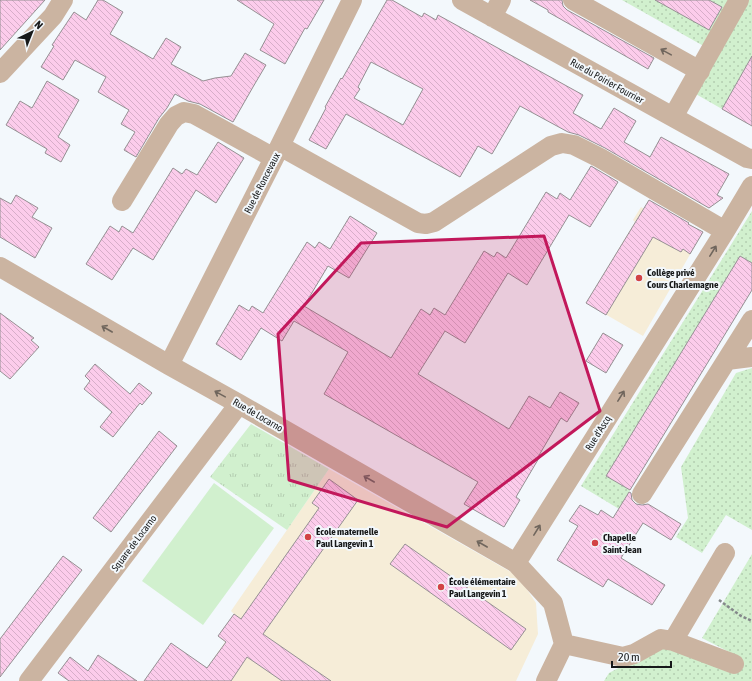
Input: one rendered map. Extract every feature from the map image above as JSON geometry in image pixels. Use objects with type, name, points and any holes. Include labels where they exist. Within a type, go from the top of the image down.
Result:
[{"type":"street","points":[[0,73],[52,16],[63,0]]},
{"type":"street","name":"Rue de Roncevaux","points":[[169,365],[352,0]]},
{"type":"street","name":"Rue du Poirier Fourrier","points":[[462,0],[496,8],[673,118],[747,158],[752,159]]},
{"type":"street","points":[[573,0],[700,71]]},
{"type":"street","points":[[673,118],[739,0]]},
{"type":"street","points":[[122,201],[169,124],[176,116],[184,112],[194,114],[277,152],[418,223],[426,224],[434,222],[551,146],[562,143],[574,145],[600,158],[725,231]]},
{"type":"street","name":"Rue d'Ascq","points":[[516,563],[752,186]]},
{"type":"street","name":"Rue de Locarno","points":[[0,267],[516,563]]},
{"type":"street","points":[[642,494],[752,320]]},
{"type":"street","points":[[727,360],[752,357]]},
{"type":"street","name":"Square de Locarno","points":[[29,681],[239,404]]},
{"type":"street","points":[[673,641],[725,554]]},
{"type":"street","points":[[516,563],[553,603],[564,644],[546,681]]},
{"type":"street","points":[[564,644],[623,657],[634,654],[661,639],[673,641],[734,664]]},
{"type":"path","points":[[704,589],[741,616],[752,621]]},
{"type":"highlighted area","points":[[544,236],[600,411],[447,527],[289,480],[278,334],[361,243]]},
{"type":"shaded area","name":"Collège privé Cours Charlemagne","points":[[648,201],[703,232],[643,336],[586,303],[635,222],[633,220],[641,207],[644,209]]},
{"type":"shaded area","points":[[329,469],[518,576],[536,603],[538,634],[516,681],[144,681],[207,668],[225,642],[218,636],[234,614],[231,611]]},
{"type":"green space","points":[[622,0],[752,0],[752,56],[722,109],[694,93],[716,53]]},
{"type":"green space","points":[[752,211],[752,263],[740,256],[606,476],[630,490],[619,509],[581,486]]},
{"type":"green space","points":[[752,368],[752,530],[726,515],[702,553],[676,537],[688,518],[681,467],[736,373]]},
{"type":"green space","points":[[251,424],[329,469],[287,530],[210,477]]},
{"type":"green space","points":[[214,483],[274,528],[203,625],[142,581]]},
{"type":"green space","points":[[752,554],[752,681],[604,681],[609,673],[662,645],[737,656],[702,638]]},
{"type":"building","points":[[0,0],[45,0],[0,50]]},
{"type":"building","points":[[98,0],[103,0],[123,12],[110,34],[153,59],[166,38],[181,47],[171,64],[203,81],[231,76],[245,53],[266,65],[233,122],[200,104],[188,101],[175,94],[136,157],[124,150],[135,132],[121,124],[129,110],[98,92],[106,77],[75,60],[63,80],[41,67],[54,46],[52,45],[74,12],[86,20]]},
{"type":"building","points":[[237,0],[324,0],[307,29],[305,28],[285,64],[260,50],[274,24]]},
{"type":"building","points":[[387,0],[392,0],[422,17],[424,13],[436,20],[438,15],[583,95],[573,113],[601,129],[614,108],[636,121],[624,142],[650,157],[661,137],[729,174],[717,195],[723,198],[709,208],[605,148],[579,135],[568,132],[520,106],[492,154],[478,146],[460,177],[346,114],[326,149],[309,140],[326,108],[325,107],[341,78],[342,79]],"holes":[[[371,62],[423,89],[403,125],[354,98],[360,89],[358,87]]]},
{"type":"building","points":[[530,0],[562,0],[563,6],[567,10],[654,58],[648,69],[548,12],[548,10]]},
{"type":"building","points":[[655,0],[709,0],[722,7],[709,30]]},
{"type":"building","points":[[752,56],[752,126],[722,109]]},
{"type":"building","points":[[47,81],[79,100],[58,137],[70,145],[61,162],[45,153],[47,149],[6,125],[20,101],[32,108]]},
{"type":"building","points":[[218,142],[244,158],[216,203],[196,190],[153,260],[133,248],[112,280],[86,264],[110,226],[119,232],[122,226],[133,233],[173,168],[182,174],[186,169],[197,175]]},
{"type":"building","points":[[591,166],[618,182],[590,227],[569,215],[527,285],[508,273],[465,343],[445,331],[418,374],[509,429],[529,396],[550,408],[560,392],[579,403],[567,422],[561,418],[516,497],[520,500],[504,527],[464,504],[478,482],[324,394],[348,352],[294,321],[282,341],[261,328],[241,360],[216,344],[239,305],[249,311],[252,306],[263,313],[307,242],[315,248],[319,242],[330,249],[350,216],[377,233],[349,278],[328,266],[304,306],[391,358],[421,309],[430,315],[434,308],[445,315],[484,251],[494,257],[497,252],[506,258],[546,192],[557,199],[560,193],[570,200]]},
{"type":"building","points":[[16,195],[38,208],[32,217],[52,228],[35,258],[0,237],[0,198],[11,204]]},
{"type":"building","points":[[649,200],[703,232],[690,254],[683,249],[681,252],[653,237],[606,315],[586,303]]},
{"type":"building","points":[[740,256],[752,263],[752,290],[630,490],[606,476]]},
{"type":"building","points":[[0,313],[34,338],[31,340],[39,347],[10,379],[0,371]]},
{"type":"building","points":[[603,333],[623,345],[606,373],[586,361]]},
{"type":"building","points":[[95,364],[130,394],[139,383],[152,393],[142,405],[140,403],[113,437],[100,427],[112,412],[84,389],[90,381],[85,376]]},
{"type":"building","points":[[159,431],[177,446],[111,532],[93,518]]},
{"type":"building","points":[[329,479],[358,500],[263,634],[331,681],[282,681],[247,657],[231,681],[144,681],[171,643],[207,668],[226,642],[218,636],[234,614],[241,619],[319,508],[312,503]]},
{"type":"building","points":[[629,492],[631,493],[632,500],[636,504],[648,504],[681,524],[671,540],[643,523],[621,558],[665,585],[652,605],[608,579],[603,587],[557,560],[578,526],[569,521],[580,505],[598,515],[601,510],[613,518]]},
{"type":"building","points":[[405,544],[526,629],[511,650],[390,564]]},
{"type":"building","points":[[63,556],[82,570],[0,677],[0,639]]},
{"type":"building","points":[[98,655],[137,681],[69,681],[58,673],[70,657],[88,671]]},
{"type":"place","name":"Collège privé Cours Charlemagne","points":[[639,278]]},
{"type":"place","name":"École maternelle Paul Langevin 1","points":[[308,537]]},
{"type":"place","name":"Chapelle Saint-Jean","points":[[595,543]]},
{"type":"place","name":"École élémentaire Paul Langevin 1","points":[[441,587]]}]
